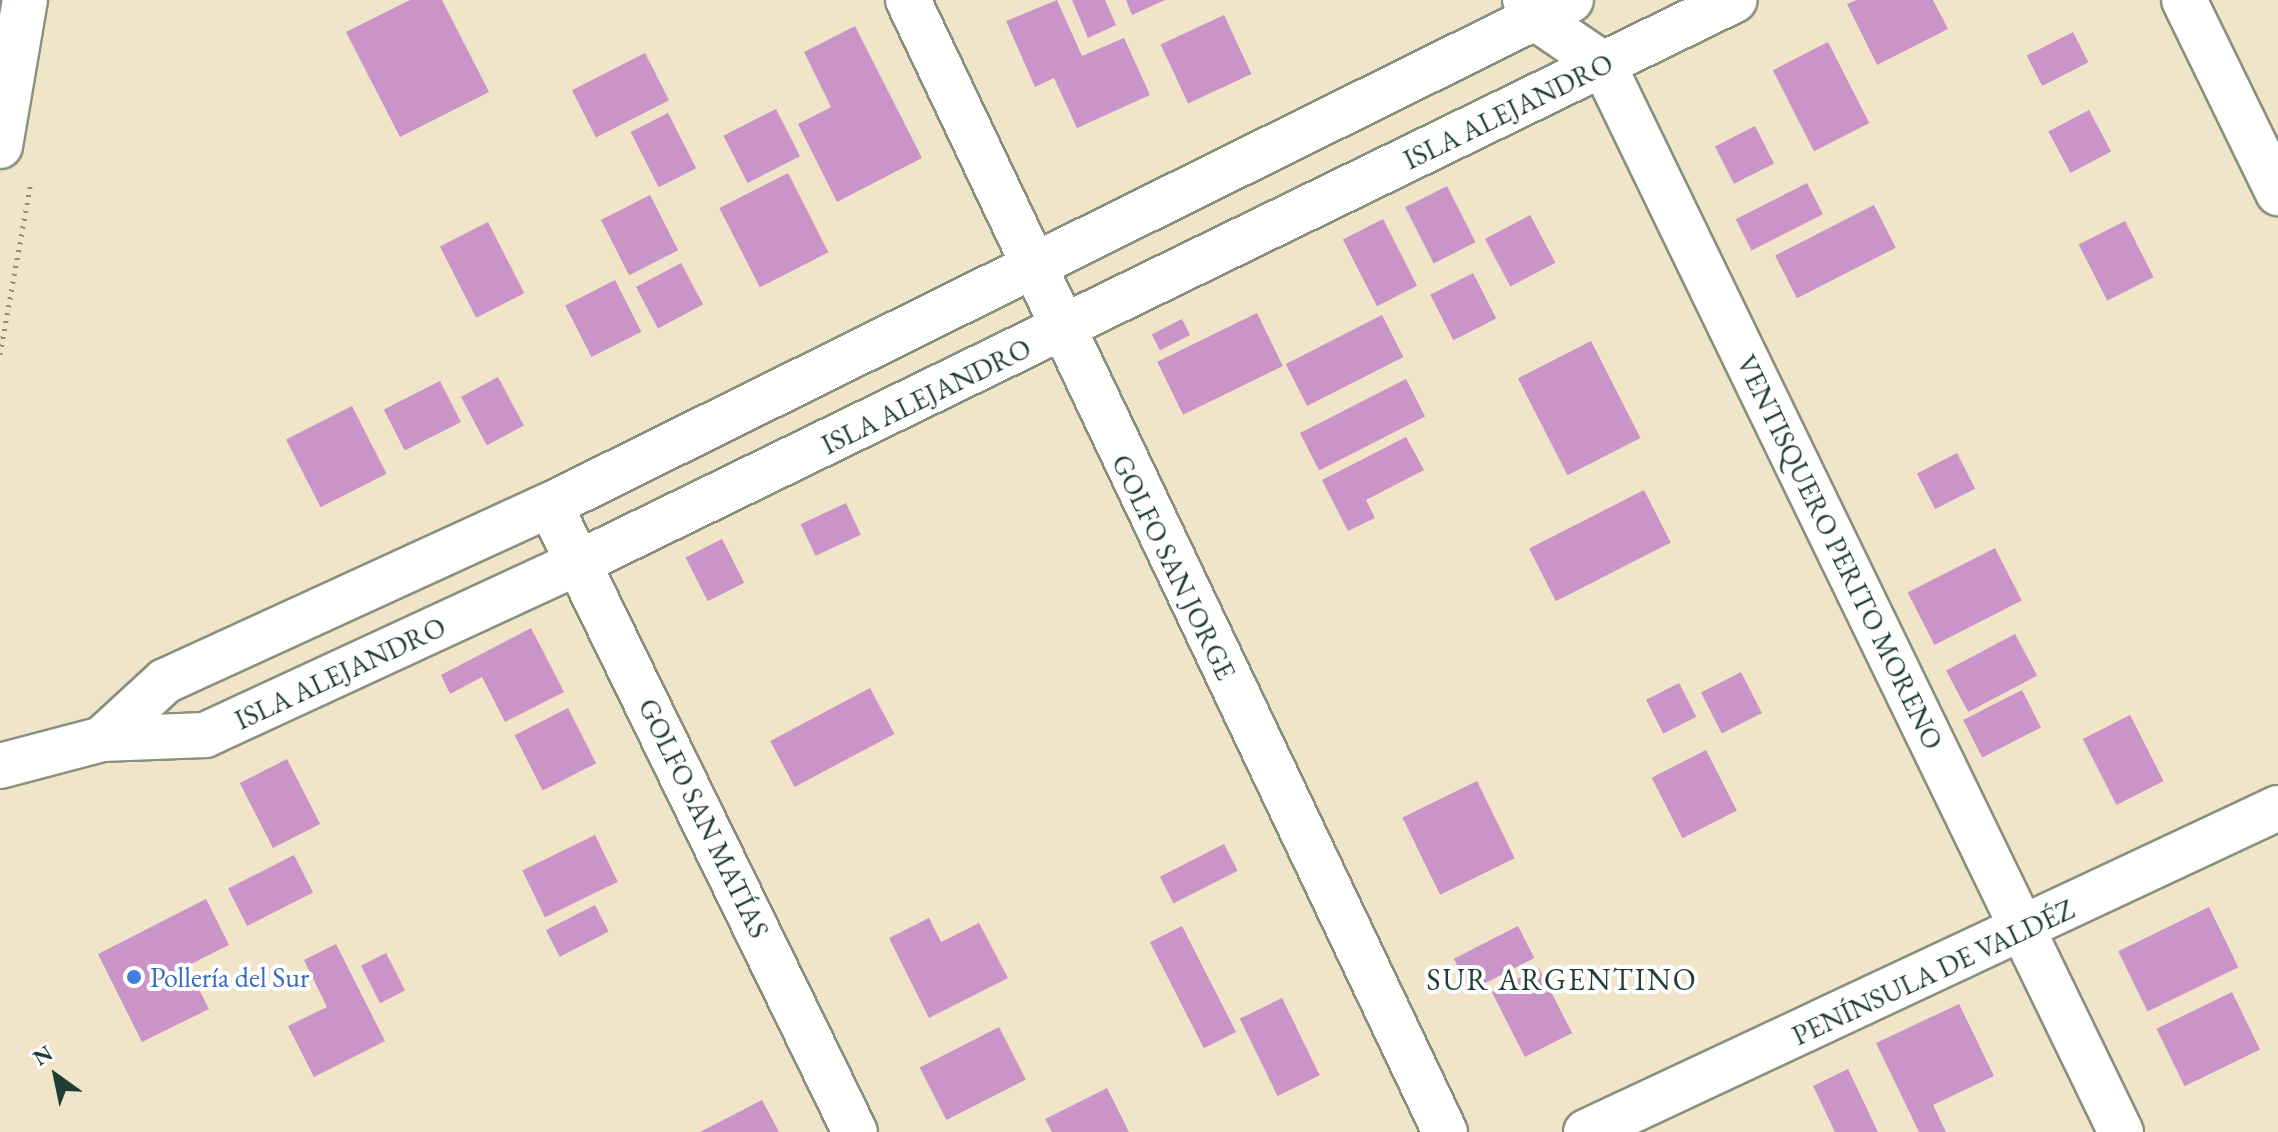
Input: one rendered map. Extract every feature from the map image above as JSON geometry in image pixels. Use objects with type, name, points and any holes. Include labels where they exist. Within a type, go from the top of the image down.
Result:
[{"type":"street","points":[[4,125],[25,0]]},
{"type":"street","name":"GOLFO SAN JORGE","points":[[908,0],[1031,271],[1445,1132]]},
{"type":"street","name":"ISLA ALEJANDRO","points":[[0,766],[102,739],[205,735],[580,562],[1735,0]]},
{"type":"street","points":[[2184,0],[2278,193]]},
{"type":"street","name":"ISLA ALEJANDRO","points":[[102,739],[165,681],[550,505],[1031,271],[1543,6]]},
{"type":"street","name":"VENTISQUERO PERITO MORENO","points":[[1543,6],[1603,64],[2121,1132]]},
{"type":"street","points":[[0,14],[4,125]]},
{"type":"street","name":"GOLFO SAN MATÍAS","points":[[550,505],[855,1132]]},
{"type":"street","name":"PENÍNSULA DE VALDÉZ","points":[[1586,1132],[2024,931],[2278,808]]},
{"type":"building","points":[[410,0],[442,0],[489,92],[400,137],[346,32]]},
{"type":"building","points":[[1057,0],[1082,56],[1124,38],[1150,95],[1077,128],[1054,78],[1035,87],[1006,21]]},
{"type":"building","points":[[1072,0],[1105,0],[1116,25],[1088,38]]},
{"type":"building","points":[[1126,0],[1165,0],[1132,15]]},
{"type":"building","points":[[1856,0],[1933,0],[1948,29],[1877,65],[1847,4]]},
{"type":"building","points":[[1224,15],[1251,74],[1188,103],[1161,45]]},
{"type":"building","points":[[855,26],[922,158],[837,202],[798,124],[831,107],[804,52]]},
{"type":"building","points":[[2073,32],[2088,62],[2042,86],[2027,56]]},
{"type":"building","points":[[1828,42],[1869,123],[1814,151],[1773,70]]},
{"type":"building","points":[[645,53],[669,100],[596,137],[572,90]]},
{"type":"building","points":[[776,109],[800,156],[747,183],[723,136]]},
{"type":"building","points":[[2089,110],[2111,151],[2070,173],[2048,132]]},
{"type":"building","points":[[668,113],[696,168],[659,187],[631,132]]},
{"type":"building","points":[[1755,126],[1774,163],[1734,184],[1715,146]]},
{"type":"building","points":[[788,173],[828,252],[760,287],[719,208]]},
{"type":"building","points":[[1807,183],[1823,214],[1752,251],[1736,219]]},
{"type":"building","points":[[1447,186],[1476,242],[1434,263],[1405,207]]},
{"type":"building","points":[[650,195],[678,250],[629,275],[601,220]]},
{"type":"building","points":[[1874,205],[1896,248],[1797,298],[1775,255]]},
{"type":"building","points":[[1530,215],[1555,263],[1510,287],[1485,239]]},
{"type":"building","points":[[1383,219],[1417,286],[1377,306],[1343,239]]},
{"type":"building","points":[[2125,221],[2154,277],[2107,301],[2079,245]]},
{"type":"building","points":[[488,222],[524,293],[476,318],[440,247]]},
{"type":"building","points":[[681,263],[703,304],[658,328],[636,287]]},
{"type":"building","points":[[1473,273],[1496,318],[1453,340],[1430,295]]},
{"type":"building","points":[[615,280],[641,332],[591,357],[565,305]]},
{"type":"building","points":[[1257,313],[1283,366],[1183,415],[1157,362]]},
{"type":"building","points":[[1382,315],[1403,357],[1307,406],[1286,364]]},
{"type":"building","points":[[1182,319],[1190,335],[1160,350],[1152,334]]},
{"type":"building","points":[[1591,341],[1640,438],[1567,475],[1518,378]]},
{"type":"building","points":[[498,377],[524,426],[487,445],[461,397]]},
{"type":"building","points":[[1406,379],[1425,416],[1319,470],[1300,433]]},
{"type":"building","points":[[440,381],[461,422],[405,451],[384,410]]},
{"type":"building","points":[[352,406],[387,474],[321,507],[286,440]]},
{"type":"building","points":[[1406,437],[1424,470],[1366,500],[1375,518],[1348,531],[1322,480]]},
{"type":"building","points":[[1957,453],[1975,489],[1935,509],[1917,473]]},
{"type":"building","points":[[1644,490],[1671,543],[1556,601],[1529,549]]},
{"type":"building","points":[[846,503],[861,535],[815,556],[801,524]]},
{"type":"building","points":[[722,539],[744,583],[708,601],[685,558]]},
{"type":"building","points":[[1995,548],[2022,601],[1934,645],[1908,592]]},
{"type":"building","points":[[531,628],[564,692],[505,722],[482,677],[450,694],[441,675]]},
{"type":"building","points":[[2015,634],[2037,675],[1968,712],[1946,671]]},
{"type":"building","points":[[1741,672],[1762,713],[1722,733],[1701,692]]},
{"type":"building","points":[[1679,683],[1696,717],[1663,734],[1646,700]]},
{"type":"building","points":[[870,688],[894,734],[795,787],[770,741]]},
{"type":"building","points":[[2022,690],[2041,727],[1982,757],[1963,720]]},
{"type":"building","points":[[568,708],[596,763],[543,790],[515,735]]},
{"type":"building","points":[[2130,715],[2164,781],[2116,805],[2083,739]]},
{"type":"building","points":[[1706,750],[1737,811],[1683,838],[1652,778]]},
{"type":"building","points":[[287,759],[320,824],[273,848],[240,783]]},
{"type":"building","points":[[1477,781],[1515,858],[1440,895],[1402,817]]},
{"type":"building","points":[[595,835],[618,882],[545,917],[522,871]]},
{"type":"building","points":[[1224,844],[1238,871],[1173,903],[1160,877]]},
{"type":"building","points":[[294,855],[313,892],[247,926],[228,889]]},
{"type":"building","points":[[206,899],[229,945],[187,966],[209,1009],[142,1042],[98,954]]},
{"type":"building","points":[[595,905],[609,932],[560,957],[546,930]]},
{"type":"building","points":[[2209,907],[2238,967],[2148,1011],[2118,951]]},
{"type":"building","points":[[929,918],[941,942],[979,923],[1008,978],[929,1018],[889,938]]},
{"type":"building","points":[[1182,926],[1236,1032],[1204,1048],[1150,942]]},
{"type":"building","points":[[1518,926],[1534,958],[1470,991],[1454,959]]},
{"type":"building","points":[[336,944],[385,1041],[314,1077],[288,1026],[327,1007],[304,960]]},
{"type":"building","points":[[386,953],[405,990],[380,1003],[361,966]]},
{"type":"building","points":[[1539,968],[1572,1033],[1525,1057],[1492,992]]},
{"type":"building","points":[[2232,992],[2260,1050],[2185,1086],[2157,1029]]},
{"type":"building","points":[[1282,998],[1320,1075],[1277,1096],[1240,1019]]},
{"type":"building","points":[[1959,1004],[1994,1076],[1933,1105],[1946,1132],[1919,1132],[1876,1043]]},
{"type":"building","points":[[999,1027],[1026,1080],[946,1120],[920,1067]]},
{"type":"building","points":[[1848,1069],[1878,1132],[1835,1132],[1813,1086]]},
{"type":"building","points":[[1107,1088],[1129,1132],[1052,1132],[1045,1119]]},
{"type":"building","points":[[762,1100],[779,1132],[700,1132]]},
{"type":"place","name":"Pollería del Sur","points":[[134,977]]},
{"type":"district","name":"SUR ARGENTINO","points":[[1562,980]]}]
